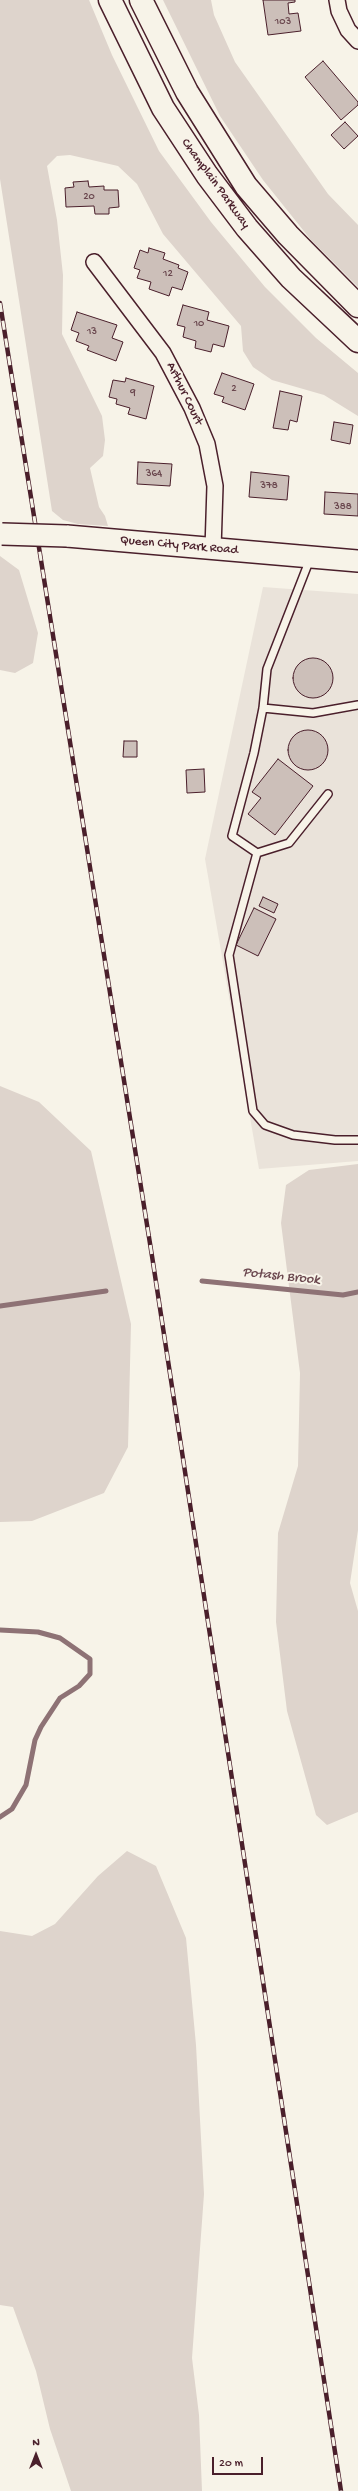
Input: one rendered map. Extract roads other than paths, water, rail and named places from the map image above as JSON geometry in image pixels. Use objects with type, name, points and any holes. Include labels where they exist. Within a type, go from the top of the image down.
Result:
[{"type":"main road","name":"Champlain Parkway","points":[[110,0],[163,108],[212,181],[247,228],[291,278],[358,340]]},
{"type":"main road","name":"Champlain Parkway","points":[[140,0],[187,92],[233,167],[288,235],[358,306]]},
{"type":"street","points":[[337,0],[339,11],[348,30],[358,41]]},
{"type":"street","name":"Arthur Court","points":[[94,262],[163,353],[192,408],[208,444],[215,486],[213,549]]},
{"type":"street","name":"Queen City Park Road","points":[[1,534],[67,536],[358,561]]},
{"type":"lane","points":[[257,853],[232,836],[263,708],[267,669],[310,557]]},
{"type":"lane","points":[[263,708],[313,713],[358,705]]},
{"type":"lane","points":[[257,853],[289,843],[328,794]]},
{"type":"lane","points":[[257,853],[229,955],[253,1111],[265,1125],[294,1135],[335,1140],[358,1140]]},
{"type":"waterway","name":"Potash Brook","points":[[202,1281],[343,1295],[358,1292]]},
{"type":"waterway","name":"Potash Brook","points":[[0,1306],[106,1291]]},
{"type":"waterway","name":"Potash Brook","points":[[0,1630],[38,1632],[60,1638],[90,1659],[90,1674],[79,1686],[60,1698],[41,1727],[35,1740],[26,1785],[12,1809],[0,1817]]},
{"type":"railway","points":[[0,303],[152,1256],[341,2491]]}]
